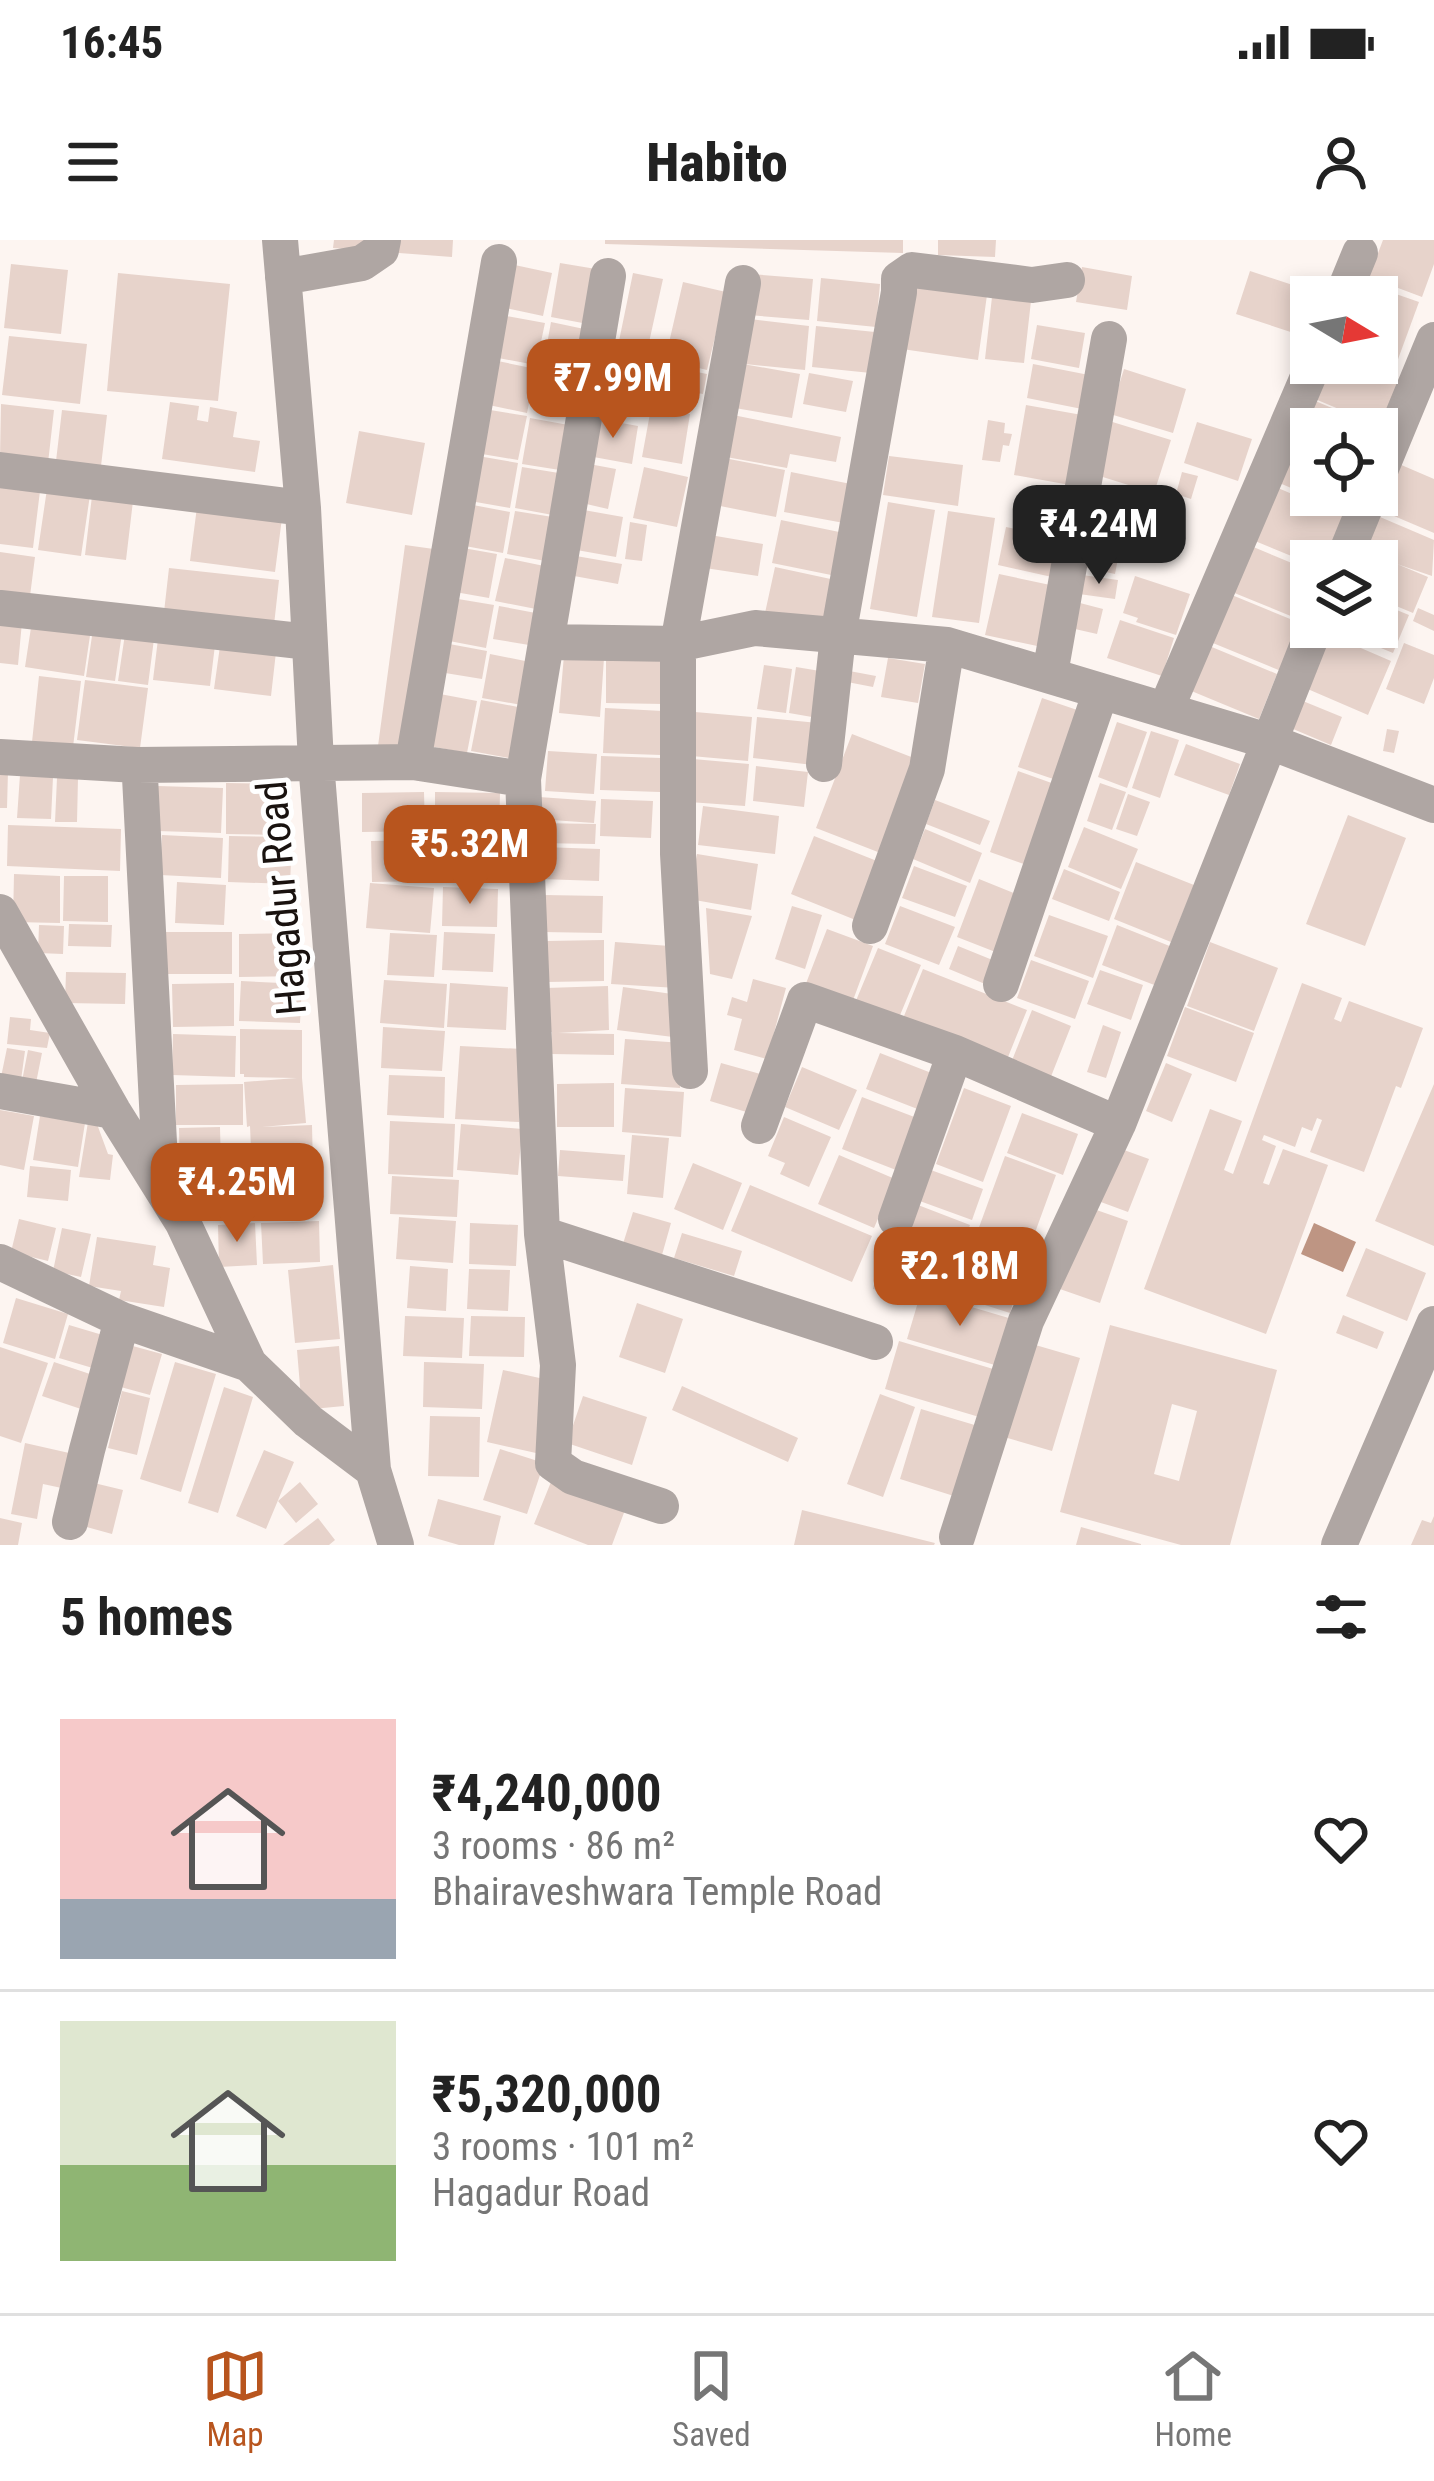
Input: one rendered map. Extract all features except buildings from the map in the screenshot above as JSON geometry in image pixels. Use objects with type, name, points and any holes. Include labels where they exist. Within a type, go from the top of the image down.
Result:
[{"type":"street","name":"Hagadur Road","points":[[280,240],[373,1470],[396,1545]]},
{"type":"street","points":[[284,277],[362,263],[381,250],[382,240]]},
{"type":"street","points":[[1351,276],[1360,253]]},
{"type":"street","points":[[413,762],[499,262]]},
{"type":"street","points":[[824,764],[838,636],[899,279],[912,270],[1033,285],[1067,280]]},
{"type":"street","points":[[608,276],[523,779],[542,1234],[558,1365],[553,1463],[573,1477],[661,1506]]},
{"type":"street","points":[[690,1071],[678,854],[678,644],[743,284]]},
{"type":"street","points":[[1050,674],[1109,339]]},
{"type":"street","points":[[1398,427],[1434,340]]},
{"type":"street","points":[[1166,709],[1304,384]]},
{"type":"street","points":[[0,470],[303,508]]},
{"type":"street","points":[[0,608],[309,642]]},
{"type":"street","points":[[547,642],[678,644],[755,628],[947,645],[1268,742],[1434,805]]},
{"type":"street","points":[[870,926],[927,769],[947,645]]},
{"type":"street","points":[[957,1537],[1026,1321],[1118,1124],[1306,648]]},
{"type":"street","points":[[1000,984],[1101,691]]},
{"type":"street","points":[[0,757],[137,765],[413,762],[523,779]]},
{"type":"street","points":[[137,765],[161,1185]]},
{"type":"street","points":[[4,925],[183,1222],[249,1364],[308,1421],[373,1470]]},
{"type":"street","points":[[759,1126],[805,1000],[955,1053],[1118,1124]]},
{"type":"street","points":[[896,1219],[955,1053]]},
{"type":"street","points":[[0,1091],[113,1112]]},
{"type":"street","points":[[542,1234],[875,1342]]},
{"type":"street","points":[[1,1268],[122,1320],[249,1364]]},
{"type":"street","points":[[70,1522],[122,1320]]},
{"type":"street","points":[[1339,1545],[1434,1324]]},
{"type":"shaded area","points":[[1314,1223],[1356,1242],[1343,1272],[1301,1254]]}]
